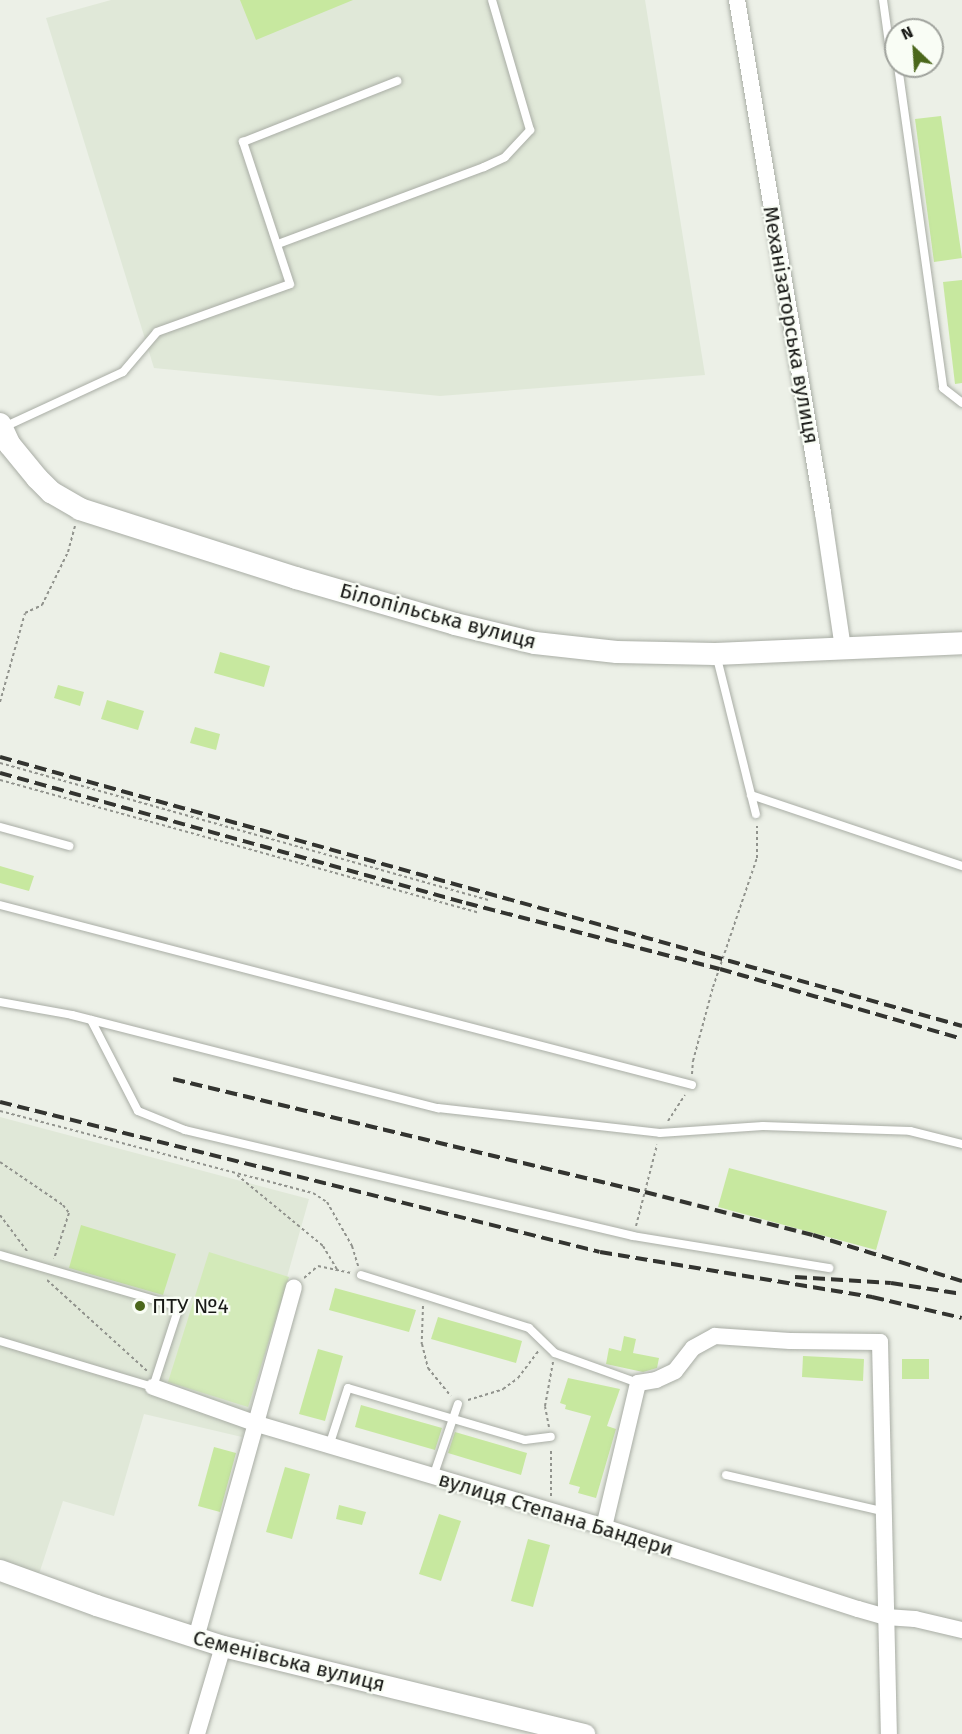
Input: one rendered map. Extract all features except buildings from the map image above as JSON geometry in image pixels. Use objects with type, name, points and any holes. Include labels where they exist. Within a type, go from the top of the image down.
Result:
[{"type":"main road","name":"Білопільська вулиця","points":[[1,426],[17,454],[37,478],[51,492],[80,509],[296,578],[455,624],[535,643],[617,652],[715,654],[962,643]]},
{"type":"street","name":"Механізаторська вулиця","points":[[737,0],[823,513],[843,649]]},
{"type":"street","points":[[196,1638],[254,1423],[294,1287]]},
{"type":"street","points":[[604,1527],[638,1383],[656,1380],[675,1371],[693,1348],[715,1336],[790,1341],[880,1342],[886,1512],[889,1734]]},
{"type":"street","name":"вулиця Степана Бандери","points":[[154,1383],[254,1423],[604,1527],[886,1617],[915,1619],[962,1630]]},
{"type":"street","name":"Семенівська вулиця","points":[[0,1570],[223,1647],[584,1734]]},
{"type":"street","points":[[197,1734],[223,1647]]},
{"type":"lane","points":[[278,244],[505,157],[530,130],[492,0]]},
{"type":"lane","points":[[883,0],[886,18]]},
{"type":"lane","points":[[900,78],[944,388],[962,403]]},
{"type":"lane","points":[[1,426],[123,372],[157,332],[290,284],[243,142],[397,81]]},
{"type":"lane","points":[[715,654],[756,814]]},
{"type":"lane","points":[[751,795],[962,866]]},
{"type":"lane","points":[[0,827],[69,846]]},
{"type":"lane","points":[[0,905],[692,1084]]},
{"type":"lane","points":[[0,1002],[91,1020],[438,1108],[660,1133],[763,1126],[910,1131],[962,1144]]},
{"type":"lane","points":[[91,1020],[138,1111],[185,1130],[633,1236],[829,1268]]},
{"type":"lane","points":[[0,1255],[179,1306],[154,1383],[0,1341]]},
{"type":"lane","points":[[361,1275],[529,1328],[555,1353],[638,1383]]},
{"type":"lane","points":[[329,1446],[348,1388],[525,1440],[551,1437]]},
{"type":"lane","points":[[433,1478],[458,1404]]},
{"type":"lane","points":[[726,1476],[886,1512]]},
{"type":"path","points":[[0,702],[24,612],[42,605],[63,563],[80,509]]},
{"type":"path","points":[[0,763],[488,900]]},
{"type":"path","points":[[0,780],[478,913]]},
{"type":"path","points":[[633,1236],[660,1133],[692,1084],[693,1061],[713,987],[758,858],[756,814]]},
{"type":"path","points":[[0,1111],[312,1193],[327,1202],[352,1246],[361,1275],[318,1266],[294,1287]]},
{"type":"path","points":[[0,1162],[63,1205],[69,1213],[51,1269]]},
{"type":"path","points":[[235,1173],[324,1246],[338,1270]]},
{"type":"path","points":[[0,1215],[48,1282],[154,1383]]},
{"type":"path","points":[[423,1294],[422,1344],[428,1368],[458,1404],[502,1389],[518,1378],[544,1342]]},
{"type":"shaded area","points":[[111,0],[645,0],[705,375],[440,396],[154,368],[46,18]]},
{"type":"shaded area","name":"ПТУ №4","points":[[0,1117],[309,1199],[242,1437],[144,1414],[114,1516],[63,1501],[39,1574],[0,1561]]},
{"type":"green space","points":[[209,1252],[289,1277],[248,1407],[168,1382]]},
{"type":"railway","points":[[0,757],[962,1026]]},
{"type":"railway","points":[[0,773],[466,903],[720,969],[962,1039]]},
{"type":"railway","points":[[173,1079],[645,1192],[813,1235],[962,1281]]},
{"type":"railway","points":[[0,1102],[600,1252],[872,1297],[962,1318]]},
{"type":"railway","points":[[795,1277],[891,1283],[962,1294]]},
{"type":"place","name":"ПТУ №4","points":[[140,1306]]}]
